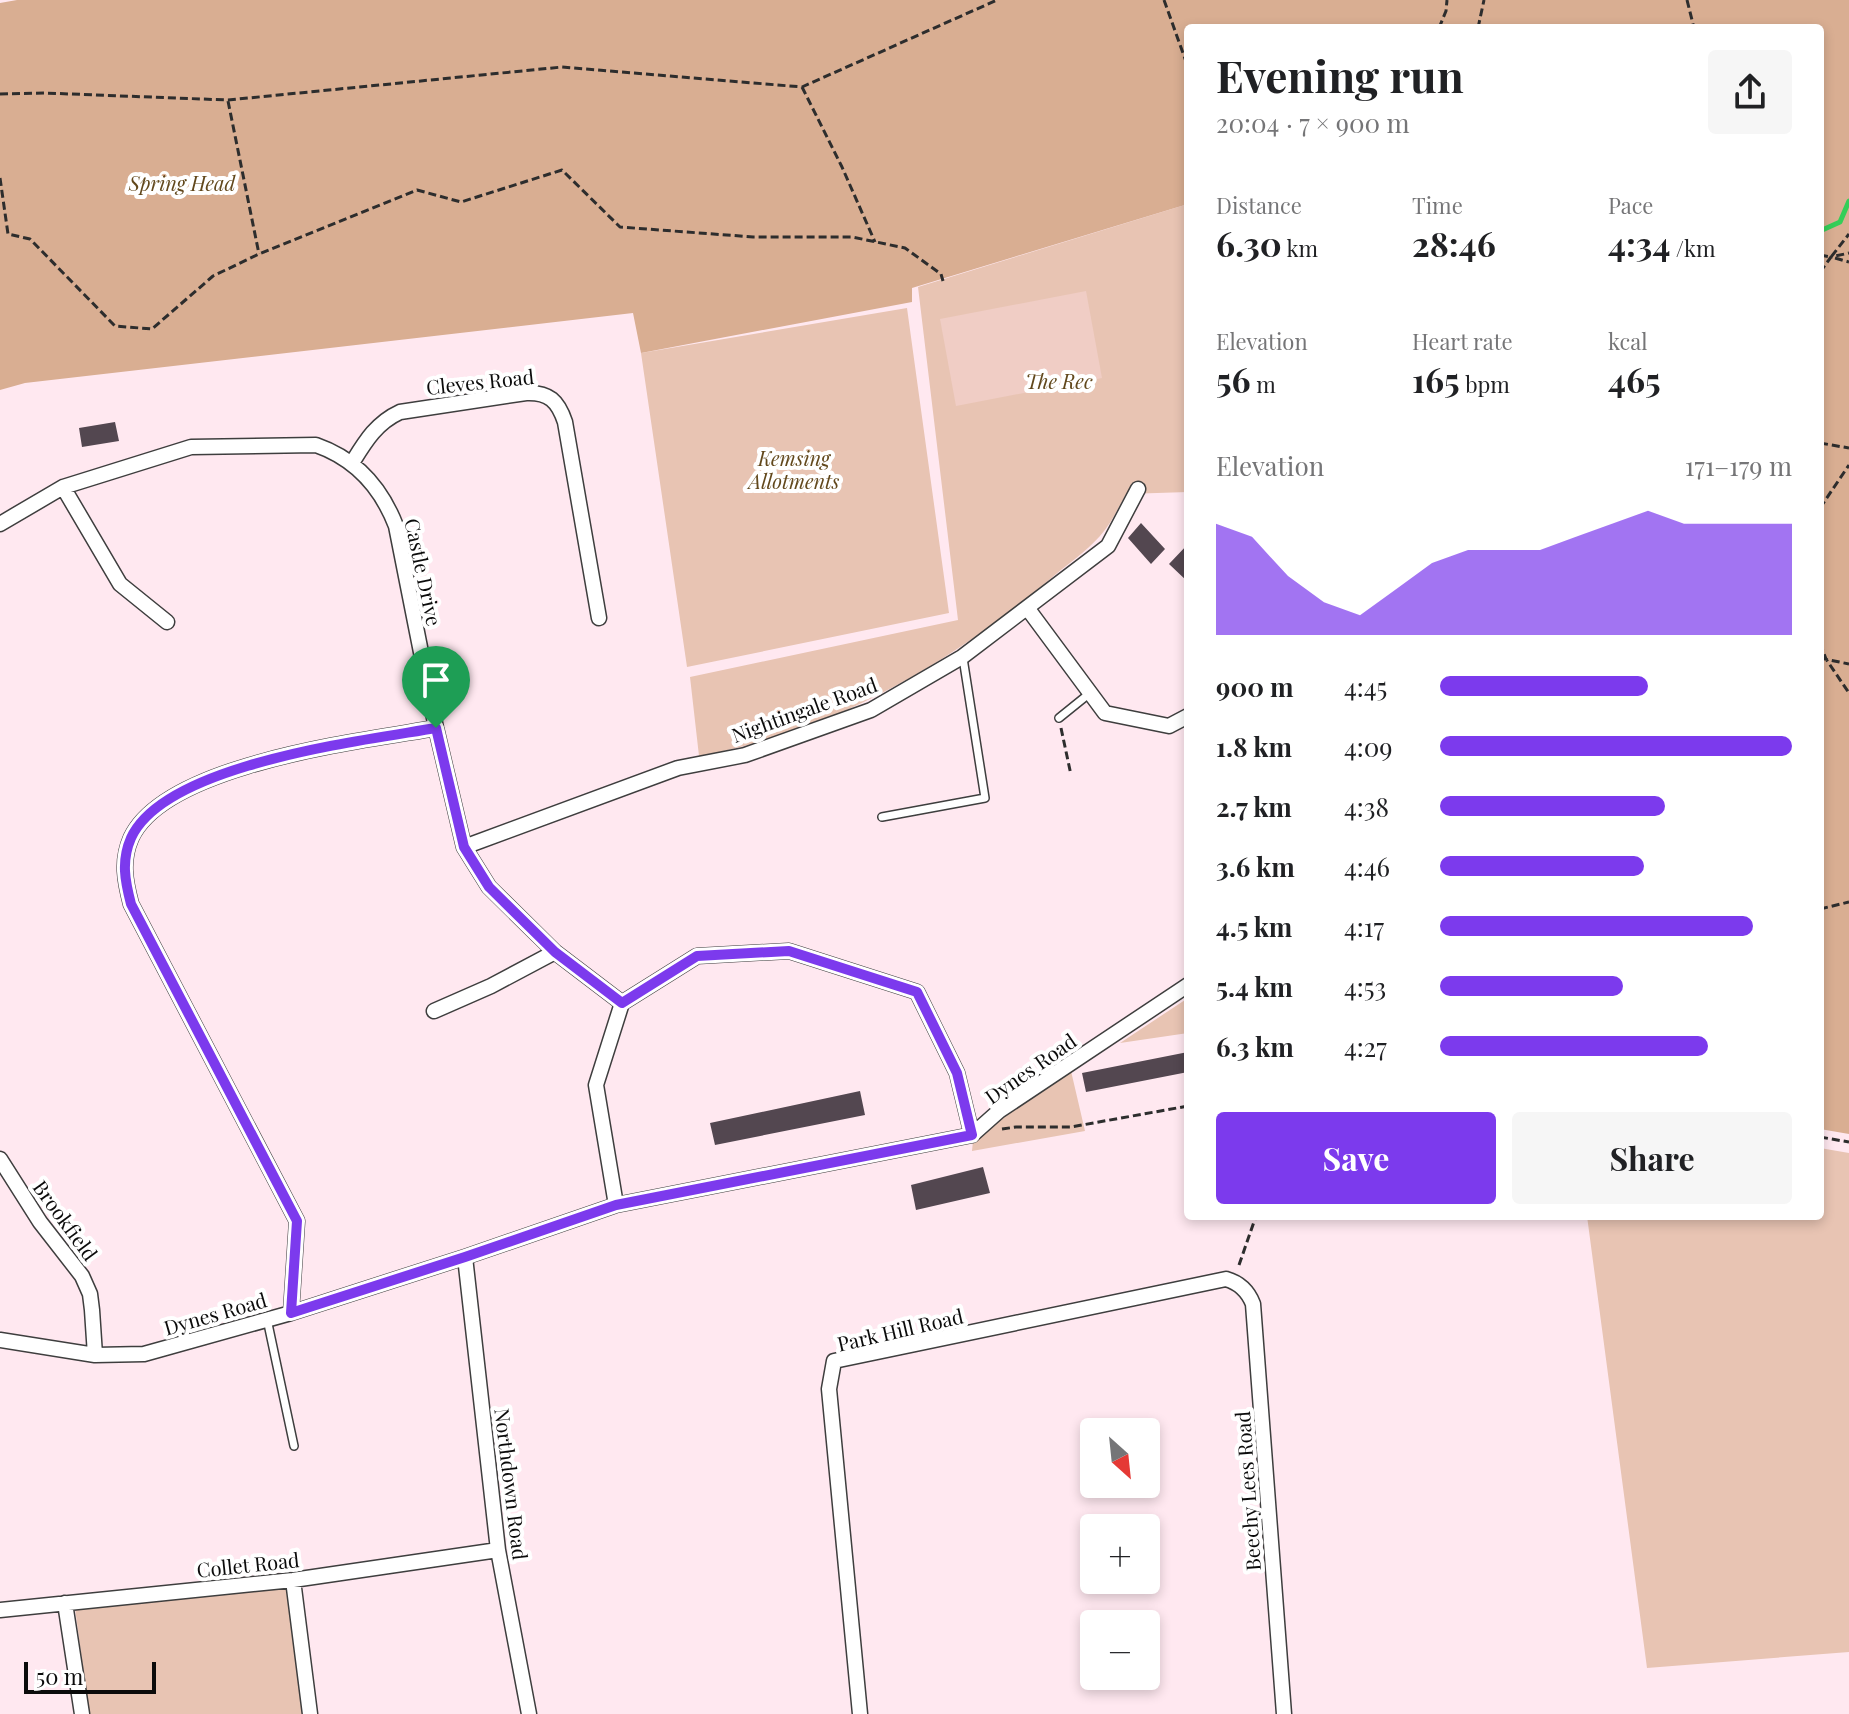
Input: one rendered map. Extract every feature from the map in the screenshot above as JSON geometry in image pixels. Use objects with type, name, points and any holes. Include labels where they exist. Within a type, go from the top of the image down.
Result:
[{"type":"street","name":"Cleves Road","points":[[352,463],[384,419],[400,412],[526,393],[544,394],[557,404],[565,422],[599,618]]},
{"type":"street","name":"Castle Drive","points":[[0,524],[63,487],[191,447],[316,445],[352,463],[383,497],[396,526],[436,728],[464,847],[489,887],[555,952],[622,1003]]},
{"type":"street","points":[[63,487],[120,584],[167,622]]},
{"type":"street","name":"Nightingale Road","points":[[464,847],[678,768],[745,755],[871,710],[962,657],[1108,546],[1138,489]]},
{"type":"street","points":[[1028,609],[1105,713],[1169,726],[1184,718]]},
{"type":"street","points":[[291,1313],[297,1221],[131,904],[124,869],[126,854],[132,837],[152,811],[192,787],[233,771],[299,752],[436,728]]},
{"type":"street","points":[[616,1205],[596,1085],[622,1003],[697,956],[789,951],[917,992],[957,1073],[972,1135]]},
{"type":"street","points":[[434,1011],[491,986],[555,952]]},
{"type":"street","name":"Dynes Road","points":[[0,1340],[95,1355],[144,1354],[291,1313],[616,1205],[972,1135],[999,1111],[1184,988]]},
{"type":"street","name":"Brookfield","points":[[0,1159],[40,1222],[82,1276],[91,1302],[95,1355]]},
{"type":"street","name":"Northdown Road","points":[[465,1257],[498,1550],[529,1714]]},
{"type":"street","name":"Park Hill Road","points":[[860,1714],[829,1389],[834,1361],[1230,1280]]},
{"type":"street","name":"Beechy Lees Road","points":[[1230,1280],[1249,1294],[1253,1304],[1284,1714]]},
{"type":"street","name":"Collet Road","points":[[0,1610],[293,1580],[498,1550]]},
{"type":"street","points":[[293,1580],[310,1714]]},
{"type":"street","points":[[65,1603],[82,1714]]},
{"type":"lane","points":[[882,817],[985,798],[962,657]]},
{"type":"lane","points":[[1059,718],[1090,693]]},
{"type":"lane","points":[[267,1318],[294,1446]]},
{"type":"path","points":[[0,94],[228,100],[562,67],[802,87],[997,0]]},
{"type":"path","points":[[1164,0],[1184,56]]},
{"type":"path","points":[[1441,24],[1447,0]]},
{"type":"path","points":[[1479,24],[1484,0]]},
{"type":"path","points":[[1687,0],[1693,24]]},
{"type":"path","points":[[802,87],[875,242]]},
{"type":"path","points":[[228,100],[259,254]]},
{"type":"path","points":[[0,178],[8,234],[30,239],[115,326],[152,329],[213,276],[259,254],[417,190],[461,202],[562,170],[620,227],[753,237],[852,237],[905,248],[941,274],[943,281]]},
{"type":"path","points":[[1824,267],[1849,234]]},
{"type":"path","points":[[1831,257],[1849,253]]},
{"type":"path","points":[[1824,256],[1849,262]]},
{"type":"path","points":[[1824,444],[1849,448]]},
{"type":"path","points":[[1824,502],[1849,465]]},
{"type":"path","points":[[1824,654],[1849,693]]},
{"type":"path","points":[[1826,659],[1849,664]]},
{"type":"path","points":[[1059,718],[1071,775]]},
{"type":"path","points":[[1824,908],[1849,902]]},
{"type":"path","points":[[1001,1130],[1071,1127],[1184,1107]]},
{"type":"path","points":[[1824,1138],[1849,1142]]},
{"type":"path","points":[[1230,1280],[1254,1220]]},
{"type":"green space","name":"Spring Head","points":[[17,0],[1849,0],[1849,1134],[1824,1130],[1824,24],[1184,24],[1184,205],[912,288],[912,302],[641,353],[633,313],[25,383],[0,390],[0,3]]},
{"type":"green space","name":"The Rec","points":[[1184,205],[1184,492],[1126,494],[1104,531],[1082,553],[970,640],[885,691],[795,730],[699,756],[690,677],[958,620],[918,287]]},
{"type":"green space","points":[[1086,291],[1102,378],[956,406],[940,319]]},
{"type":"green space","name":"Kemsing Allotments","points":[[907,308],[949,613],[687,667],[641,353]]},
{"type":"green space","points":[[1184,1001],[1184,1034],[1120,1043]]},
{"type":"green space","points":[[1071,1071],[1085,1131],[972,1151],[973,1141],[1000,1118]]},
{"type":"green space","points":[[1824,1149],[1849,1153],[1849,1652],[1647,1668],[1588,1220],[1824,1220]]},
{"type":"green space","points":[[289,1588],[305,1714],[89,1714],[75,1608]]},
{"type":"building","points":[[115,422],[119,441],[82,447],[79,428]]},
{"type":"building","points":[[1141,523],[1165,549],[1151,564],[1128,538]]},
{"type":"building","points":[[1184,548],[1184,578],[1169,564]]},
{"type":"building","points":[[1184,1053],[1184,1073],[1086,1092],[1082,1073]]},
{"type":"building","points":[[860,1091],[865,1115],[715,1145],[710,1123]]},
{"type":"building","points":[[983,1167],[990,1193],[916,1210],[911,1185]]},
{"type":"waterway","points":[[1824,229],[1840,222],[1849,201]]},
{"type":"route","points":[[436,728],[464,847],[489,887],[555,952],[622,1003],[697,956],[789,951],[917,992],[957,1073],[972,1135],[616,1205],[291,1313],[297,1221],[131,904],[124,869],[126,854],[132,837],[152,811],[192,787],[233,771],[299,752],[436,728]]}]
